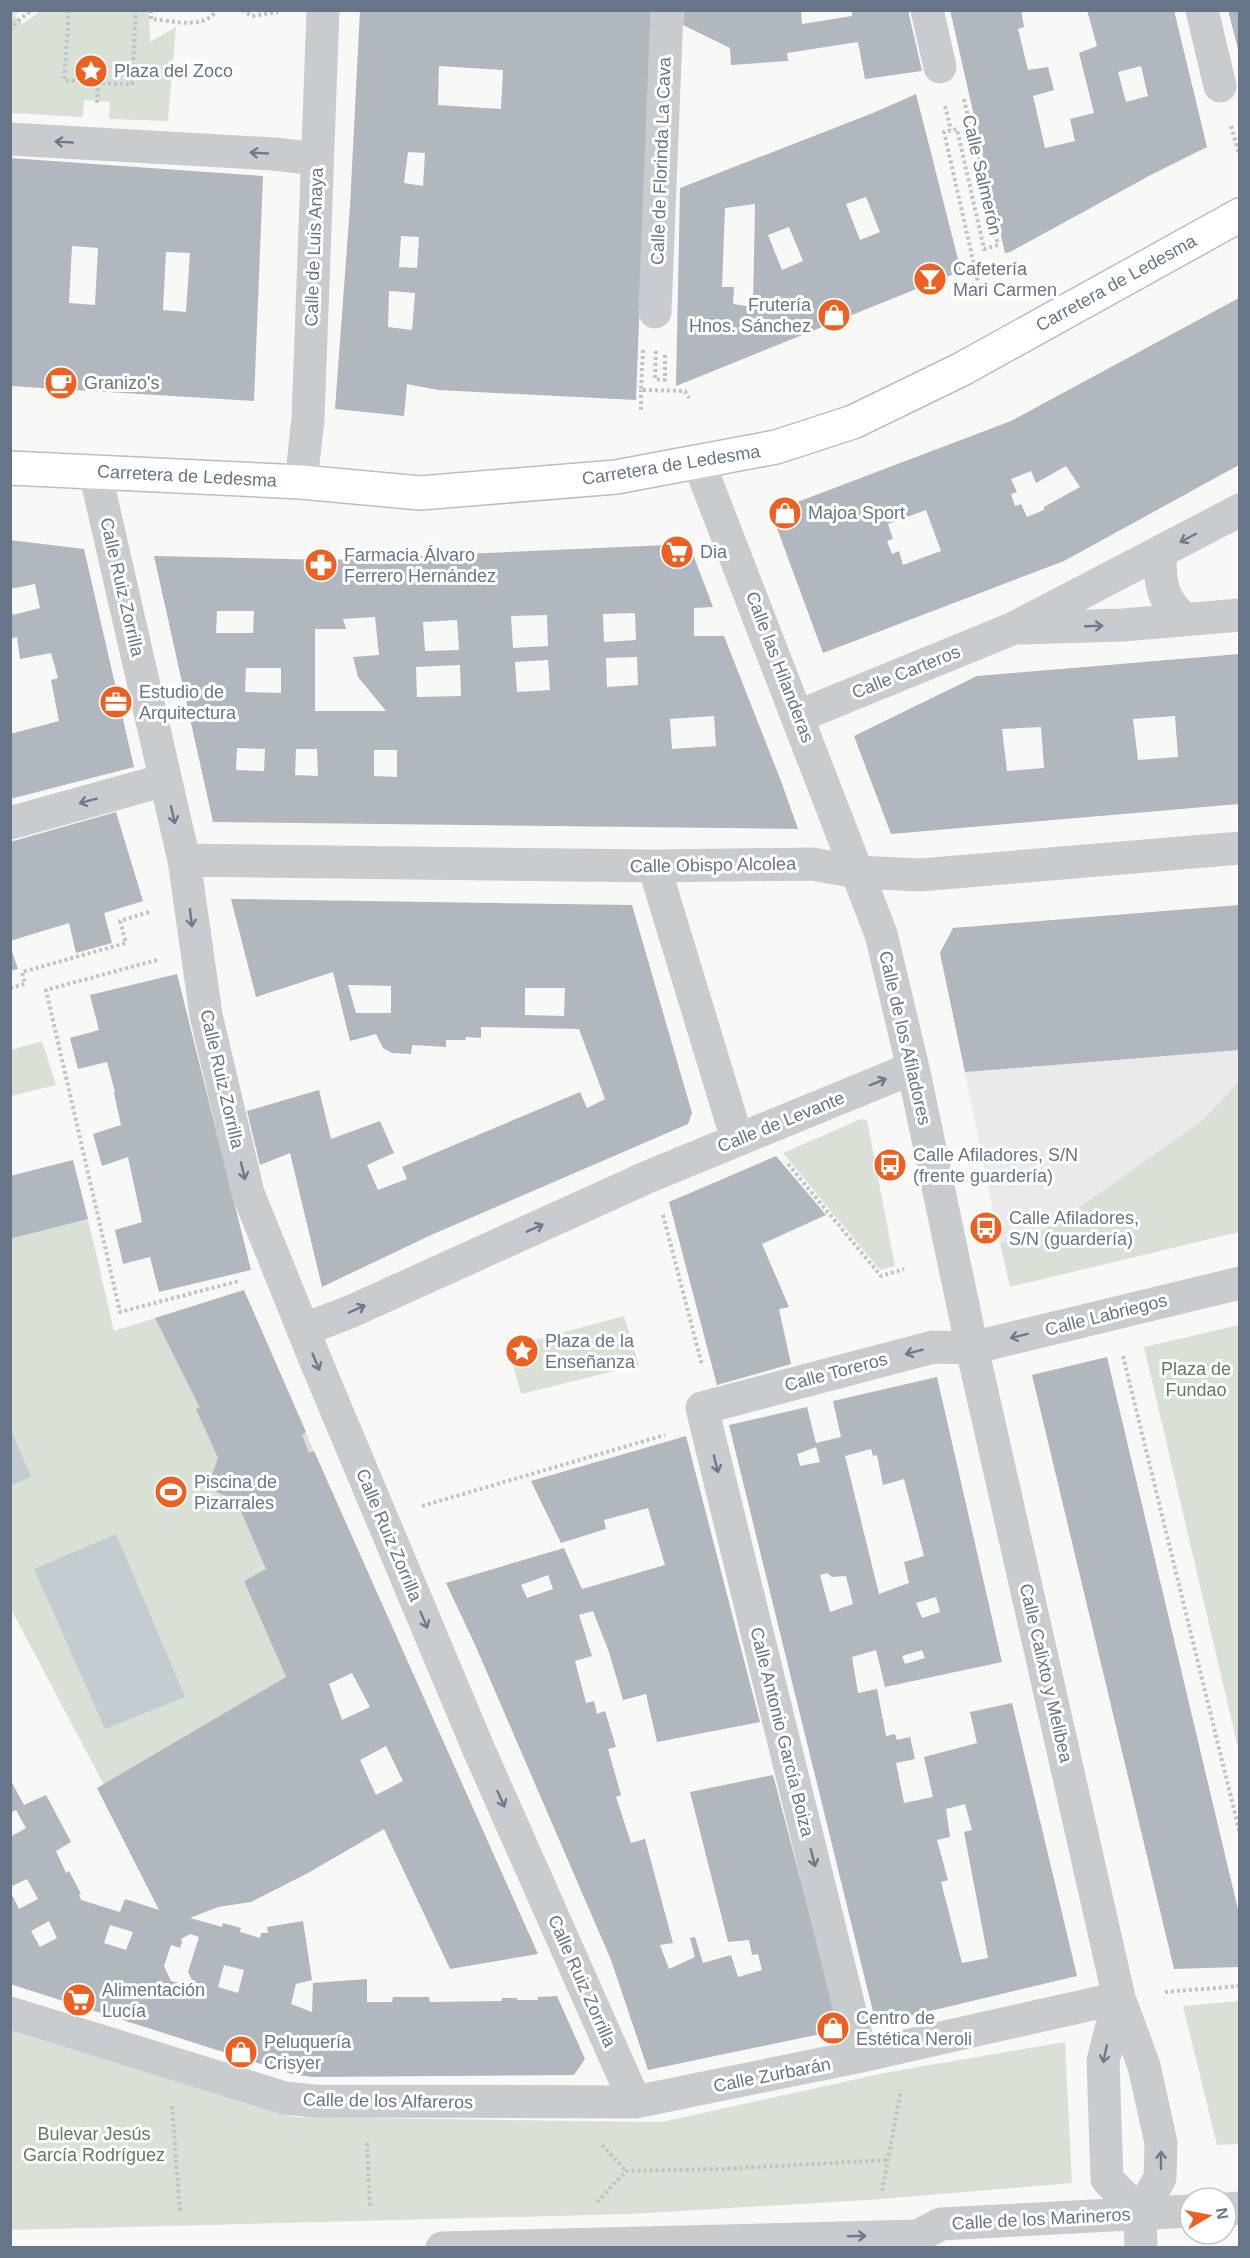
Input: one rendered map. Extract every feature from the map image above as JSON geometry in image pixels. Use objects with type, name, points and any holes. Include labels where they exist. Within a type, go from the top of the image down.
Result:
[{"type":"highway","name":"Carretera de Ledesma","points":[[10,468],[301,482],[420,493],[616,477],[699,463],[776,447],[853,422],[962,369],[1239,215]]},
{"type":"street","name":"Calle de Luis Anaya","points":[[301,482],[308,419],[323,10]]},
{"type":"street","name":"Calle de Florinda La Cava","points":[[651,331],[667,10]]},
{"type":"street","points":[[927,10],[940,67]]},
{"type":"street","points":[[1202,10],[1220,86]]},
{"type":"street","points":[[10,139],[263,153],[317,159]]},
{"type":"street","name":"Calle las Hilanderas","points":[[699,463],[858,872]]},
{"type":"street","name":"Calle Ruiz Zorrilla","points":[[95,472],[184,860],[206,1015],[248,1193],[479,1750],[635,2102]]},
{"type":"street","name":"Calle Carteros","points":[[799,716],[1014,628],[1239,510]]},
{"type":"street","points":[[1160,553],[1160,579],[1166,599],[1185,619]]},
{"type":"street","name":"Calle Carteros","points":[[1014,628],[1123,625],[1239,615]]},
{"type":"street","points":[[10,823],[165,780]]},
{"type":"street","name":"Calle Obispo Alcolea","points":[[184,860],[654,866],[812,864],[858,872],[920,875],[1239,848]]},
{"type":"street","points":[[654,866],[737,1139]]},
{"type":"street","name":"Calle de los Afiladores","points":[[858,872],[882,934],[913,1068],[972,1348]]},
{"type":"street","name":"Calle de Levante","points":[[303,1330],[352,1311],[650,1176],[913,1068]]},
{"type":"street","name":"Calle Labriegos","points":[[972,1348],[1239,1283]]},
{"type":"street","name":"Calle Toreros","points":[[702,1408],[933,1347],[972,1348]]},
{"type":"street","name":"Calle Calixto y Melibea","points":[[972,1348],[1119,1998],[1144,2066],[1161,2143],[1160,2178],[1140,2213],[1107,2179],[1103,2061],[1119,1998]]},
{"type":"street","name":"Calle Antonio García Boiza","points":[[702,1408],[861,2056]]},
{"type":"street","name":"Calle Zurbarán","points":[[635,2102],[861,2056],[1119,1998]]},
{"type":"street","name":"Calle de los Alfareros","points":[[10,2013],[285,2098],[337,2101],[635,2102]]},
{"type":"street","name":"Calle de los Marineros","points":[[442,2247],[941,2236],[1140,2213],[1178,2211]]},
{"type":"street","points":[[1140,2213],[1141,2247]]},
{"type":"path","points":[[10,30],[32,10]]},
{"type":"path","points":[[69,10],[64,80],[132,84],[136,10]]},
{"type":"path","points":[[151,10],[151,19],[188,23],[205,21],[217,10]]},
{"type":"path","points":[[242,10],[252,16],[278,12]]},
{"type":"path","points":[[96,114],[98,83]]},
{"type":"path","name":"Calle Salmerón","points":[[964,97],[998,245],[984,249],[957,129],[944,132],[978,282]]},
{"type":"path","name":"Calle Salmerón","points":[[945,106],[951,130]]},
{"type":"path","points":[[651,331],[655,379],[664,380],[665,348]]},
{"type":"path","points":[[641,410],[641,390],[651,331]]},
{"type":"path","points":[[641,390],[685,391],[690,398]]},
{"type":"path","points":[[10,988],[25,984],[22,972],[126,943],[120,921],[156,909]]},
{"type":"path","points":[[196,949],[46,990],[120,1312],[279,1269]]},
{"type":"path","points":[[784,1159],[880,1276],[904,1269]]},
{"type":"path","points":[[662,1211],[703,1369]]},
{"type":"path","points":[[1122,1354],[1239,1834]]},
{"type":"path","points":[[421,1507],[667,1434]]},
{"type":"path","points":[[1165,1992],[1239,1986]]},
{"type":"path","points":[[882,2191],[901,2089]]},
{"type":"path","points":[[171,2102],[180,2213]]},
{"type":"path","points":[[367,2138],[370,2208]]},
{"type":"path","points":[[594,2206],[626,2171],[722,2169],[888,2160]]},
{"type":"shaded area","points":[[1239,905],[1239,1081],[1203,1120],[1084,1204],[1036,1234],[1000,1243],[940,953],[953,928]]},
{"type":"shaded area","points":[[11,1430],[31,1477],[10,1485]]},
{"type":"shaded area","points":[[116,1534],[185,1697],[105,1729],[34,1569]]},
{"type":"green space","name":"Plaza del Zoco","points":[[10,11],[21,11],[14,15],[22,24],[41,11],[149,11],[150,42],[176,27],[168,121],[109,119],[110,102],[84,100],[83,117],[11,113]]},
{"type":"green space","points":[[42,1041],[56,1085],[11,1096],[11,1050]]},
{"type":"green space","points":[[1239,1081],[1239,1232],[1010,1287],[1000,1243],[1036,1234],[1084,1204],[1203,1120]]},
{"type":"green space","points":[[861,1119],[867,1120],[895,1266],[880,1270],[783,1153]]},
{"type":"green space","name":"Piscina de Pizarrales","points":[[88,1219],[114,1331],[155,1318],[200,1407],[280,1373],[349,1532],[244,1581],[286,1677],[104,1785],[11,1609],[11,1239]]},
{"type":"green space","points":[[624,1316],[639,1365],[521,1394],[508,1347]]},
{"type":"green space","name":"Plaza de Fundao","points":[[1240,1325],[1239,1752],[1144,1347]]},
{"type":"green space","points":[[1239,2001],[1239,2144],[1217,2145],[1183,2006]]},
{"type":"green space","name":"Bulevar Jesús García Rodríguez","points":[[11,2031],[295,2117],[662,2122],[889,2072],[1065,2042],[1072,2183],[868,2200],[630,2214],[11,2230]]},
{"type":"building","points":[[360,10],[651,10],[636,400],[438,390],[407,384],[404,416],[335,409],[350,206]],"holes":[[[439,66],[503,70],[501,109],[438,105]],[[408,152],[425,153],[423,186],[404,183]],[[401,236],[419,237],[417,268],[399,267]],[[389,291],[415,293],[412,330],[388,327]]]},
{"type":"building","points":[[684,10],[801,10],[802,24],[852,16],[852,10],[908,10],[922,71],[865,79],[858,42],[787,53],[788,61],[731,65],[730,48],[683,25]]},
{"type":"building","points":[[950,10],[1021,10],[1024,27],[1018,29],[1028,70],[1048,67],[1054,90],[1033,96],[1045,148],[1075,141],[1070,119],[1094,113],[1079,53],[1097,46],[1087,10],[1174,10],[1207,147],[1005,253]],"holes":[[[1141,66],[1148,96],[1126,102],[1118,72]]]},
{"type":"building","points":[[1228,10],[1239,10],[1239,53]]},
{"type":"building","points":[[916,94],[961,271],[676,386],[680,188]],"holes":[[[866,197],[880,232],[860,240],[846,204]],[[755,204],[753,307],[733,304],[734,287],[722,287],[725,208]],[[789,227],[803,261],[782,270],[768,235]]]},
{"type":"building","points":[[10,158],[263,176],[254,401],[10,386]],"holes":[[[72,246],[98,248],[95,305],[69,303]],[[166,252],[190,253],[186,312],[163,310]]]},
{"type":"building","points":[[1239,298],[1239,465],[1064,561],[823,653],[771,512],[1011,421]],"holes":[[[1066,466],[1080,487],[1044,507],[1044,510],[1027,517],[1021,504],[1015,506],[1011,494],[1017,492],[1011,479],[1031,471],[1036,483]],[[926,510],[941,551],[903,565],[899,551],[892,554],[887,541],[893,539],[888,524]]]},
{"type":"building","points":[[10,540],[84,549],[134,767],[10,799],[10,734],[59,721],[51,680],[58,678],[51,653],[20,659],[17,637],[10,639],[10,605],[13,615],[40,608],[35,584],[10,589]]},
{"type":"building","points":[[689,544],[713,607],[694,608],[694,636],[724,636],[798,829],[213,822],[154,556],[328,560]],"holes":[[[217,611],[254,611],[253,633],[216,633]],[[635,613],[636,640],[604,642],[603,614]],[[547,615],[548,646],[513,648],[511,616]],[[375,617],[379,655],[353,657],[358,677],[386,711],[315,711],[315,629],[346,629],[343,619]],[[457,620],[459,650],[425,651],[423,622]],[[637,657],[638,685],[607,687],[606,658]],[[548,660],[550,690],[517,692],[515,662]],[[460,665],[461,696],[417,697],[416,667]],[[246,668],[281,668],[281,693],[245,692]],[[714,716],[716,746],[672,749],[670,719]],[[237,748],[265,749],[264,771],[236,770]],[[296,749],[317,749],[318,776],[295,775]],[[374,750],[397,750],[397,777],[374,776]]]},
{"type":"building","points":[[1239,654],[1239,804],[891,834],[854,736],[977,676]],"holes":[[[1175,716],[1178,757],[1138,760],[1133,719]],[[1041,727],[1044,768],[1007,771],[1002,729]]]},
{"type":"building","points":[[116,812],[143,901],[104,913],[112,943],[76,953],[69,923],[10,941],[10,842]]},
{"type":"building","points":[[231,899],[632,905],[692,1113],[688,1124],[431,1235],[322,1287],[290,1153],[260,1165],[247,1111],[319,1090],[331,1139],[380,1121],[394,1153],[367,1165],[378,1190],[407,1179],[402,1167],[580,1092],[587,1108],[605,1099],[579,1029],[481,1027],[481,1038],[466,1037],[465,1040],[446,1040],[446,1047],[412,1045],[411,1054],[392,1053],[383,1048],[376,1034],[350,1041],[333,972],[256,997]],"holes":[[[348,985],[391,986],[391,1013],[356,1013]],[[525,988],[565,988],[564,1016],[525,1015]]]},
{"type":"building","points":[[1239,905],[1239,1050],[965,1072],[940,953],[953,928]]},
{"type":"building","points":[[10,946],[18,969],[10,971]]},
{"type":"building","points":[[177,974],[251,1270],[159,1292],[150,1257],[123,1264],[115,1230],[142,1222],[128,1157],[102,1166],[93,1134],[121,1125],[107,1062],[78,1069],[70,1038],[99,1030],[90,995]]},
{"type":"building","points":[[776,1156],[826,1215],[762,1244],[789,1307],[779,1309],[791,1364],[717,1385],[669,1202]]},
{"type":"building","points":[[73,1160],[88,1219],[10,1239],[10,1176]]},
{"type":"building","points":[[244,1290],[306,1432],[302,1435],[309,1453],[314,1451],[538,1954],[450,1969],[384,1829],[308,1873],[251,1902],[218,1907],[190,1918],[222,1927],[223,1923],[241,1928],[240,1932],[260,1938],[261,1933],[268,1933],[267,1927],[303,1921],[312,1980],[296,1984],[291,2004],[312,2012],[313,1983],[367,1979],[367,2002],[392,2002],[393,1997],[429,1997],[430,2002],[502,2001],[502,1998],[538,2000],[538,1997],[557,1996],[585,2059],[574,2075],[312,2077],[292,2074],[10,1984],[10,1891],[19,1909],[38,1899],[27,1879],[10,1887],[10,1837],[26,1828],[16,1810],[10,1813],[10,1779],[24,1805],[46,1795],[71,1842],[56,1851],[66,1873],[69,1871],[81,1894],[79,1895],[81,1900],[120,1912],[125,1899],[159,1910],[97,1788],[286,1677],[244,1581],[266,1569],[236,1500],[207,1488],[218,1458],[196,1409],[200,1408],[155,1318]],"holes":[[[352,1673],[370,1707],[342,1720],[329,1684]],[[386,1746],[403,1781],[376,1795],[360,1760]],[[49,1921],[57,1938],[40,1947],[31,1931]],[[110,1925],[133,1932],[126,1950],[104,1943]],[[190,1934],[199,1937],[188,1972],[194,1984],[186,1985],[171,1981],[164,1966],[171,1945],[180,1948],[181,1939]],[[224,1965],[244,1970],[238,1993],[218,1987]]]},
{"type":"building","points":[[1107,1357],[1239,1914],[1239,1967],[1174,1969],[1032,1375]]},
{"type":"building","points":[[937,1377],[1002,1662],[885,1687],[876,1650],[852,1657],[858,1693],[877,1689],[886,1736],[895,1734],[897,1740],[910,1737],[915,1759],[896,1763],[904,1803],[933,1797],[924,1757],[977,1743],[970,1712],[1012,1703],[1077,1976],[876,2024],[729,1425],[807,1407],[816,1443],[841,1437],[833,1401]],"holes":[[[816,1447],[820,1462],[800,1466],[797,1454]],[[871,1449],[873,1456],[877,1455],[883,1485],[904,1479],[924,1556],[904,1562],[909,1583],[879,1594],[845,1456]],[[827,1573],[832,1577],[846,1576],[853,1604],[830,1612],[820,1575]],[[936,1597],[940,1612],[922,1618],[916,1603]],[[922,1650],[925,1658],[905,1664],[902,1656]],[[965,1804],[972,1830],[964,1832],[988,1958],[962,1963],[941,1882],[948,1880],[937,1840],[950,1837],[946,1809]]]},
{"type":"building","points":[[686,1436],[760,1722],[657,1742],[646,1694],[623,1700],[609,1652],[593,1611],[579,1615],[592,1656],[575,1661],[586,1703],[594,1701],[597,1714],[605,1711],[616,1747],[608,1749],[621,1795],[616,1797],[631,1843],[645,1839],[673,1943],[660,1945],[669,1969],[695,1957],[690,1938],[695,1937],[703,1963],[731,1955],[738,1977],[762,1970],[758,1954],[752,1955],[749,1940],[728,1942],[690,1792],[773,1775],[840,2030],[648,2070],[611,1960],[476,1647],[446,1583],[564,1548],[582,1589],[665,1565],[648,1508],[604,1520],[606,1529],[561,1543],[531,1481]],"holes":[[[548,1575],[553,1589],[527,1598],[521,1585]]]},
{"type":"place","name":"Plaza del Zoco","points":[[91,71]]},
{"type":"place","name":"Cafetería Mari Carmen","points":[[930,279]]},
{"type":"place","name":"Frutería Hnos. Sánchez","points":[[834,315]]},
{"type":"place","name":"Granizo's","points":[[61,383]]},
{"type":"place","name":"Majoa Sport","points":[[785,513]]},
{"type":"place","name":"Dia","points":[[677,552]]},
{"type":"place","name":"Farmacia Álvaro Ferrero Hernández","points":[[321,565]]},
{"type":"place","name":"Estudio de Arquitectura","points":[[116,702]]},
{"type":"place","name":"Calle Afiladores, S/N (frente guardería)","points":[[890,1165]]},
{"type":"place","name":"Calle Afiladores, S/N (guardería)","points":[[986,1228]]},
{"type":"place","name":"Plaza de la Enseñanza","points":[[522,1351]]},
{"type":"place","name":"Piscina de Pizarrales","points":[[171,1492]]},
{"type":"place","name":"Alimentación Lucía","points":[[79,2000]]},
{"type":"place","name":"Centro de Estética Neroli","points":[[833,2028]]},
{"type":"place","name":"Peluquería Crisyer","points":[[241,2052]]}]
